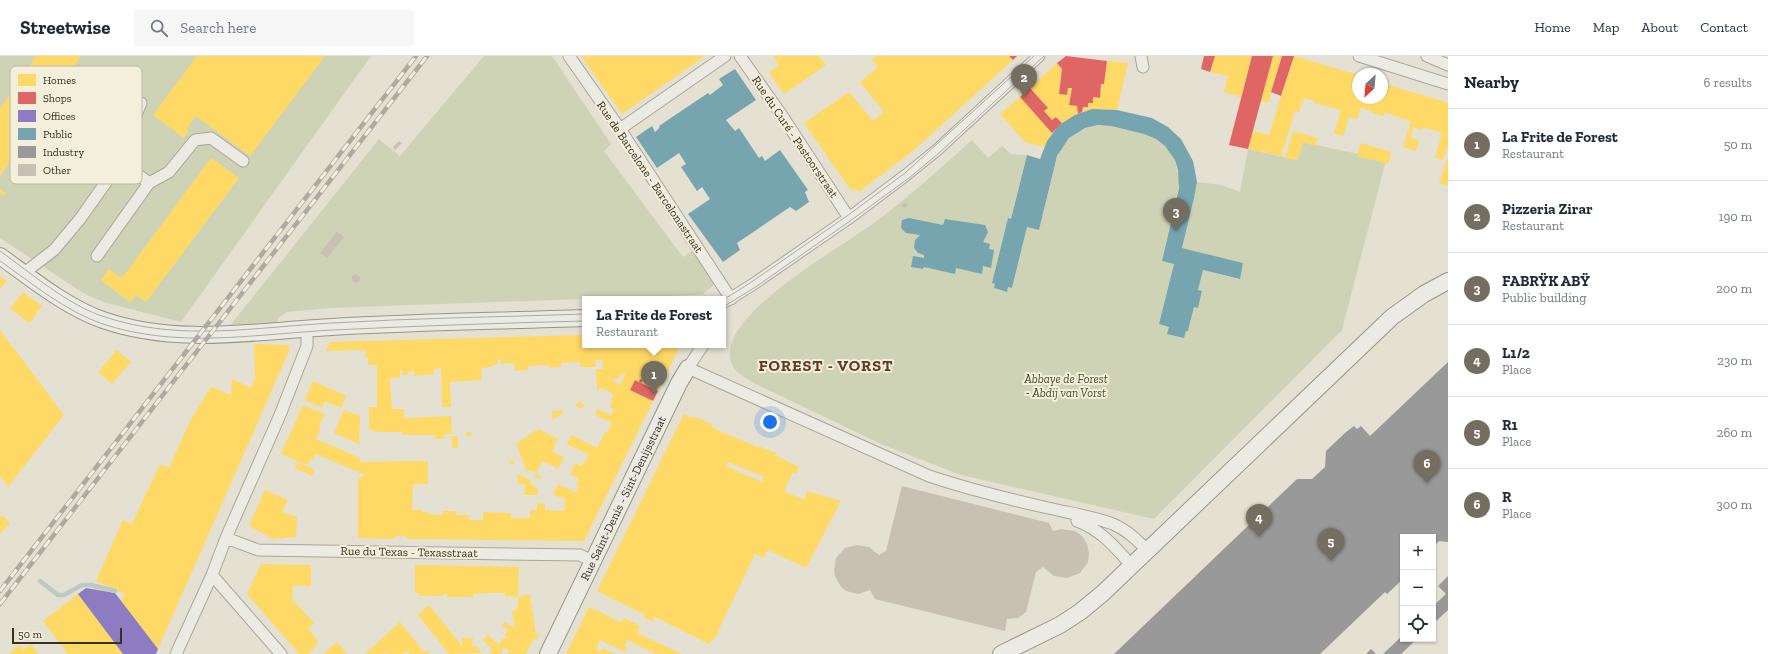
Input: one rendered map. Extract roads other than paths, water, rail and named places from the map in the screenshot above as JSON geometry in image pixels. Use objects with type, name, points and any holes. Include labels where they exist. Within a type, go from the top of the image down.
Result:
[{"type":"street","name":"Rue de Barcelone - Barcelonastraat","points":[[569,56],[620,129],[724,296]]},
{"type":"street","points":[[620,129],[726,56]]},
{"type":"street","name":"Rue du Curé - Pastoorstraat","points":[[740,56],[783,117],[849,218]]},
{"type":"street","points":[[727,301],[849,218],[906,175],[937,150],[1039,56]]},
{"type":"street","points":[[1140,56],[1143,67]]},
{"type":"street","points":[[1359,56],[1448,84]]},
{"type":"street","points":[[1426,56],[1448,65]]},
{"type":"street","points":[[97,256],[149,183],[169,172],[195,140],[211,138],[243,161]]},
{"type":"street","points":[[142,178],[149,183]]},
{"type":"street","points":[[24,273],[54,250],[80,219],[105,184]]},
{"type":"street","points":[[0,256],[76,308],[90,315],[116,324],[158,333],[193,336],[306,328],[582,318]]},
{"type":"street","points":[[1001,654],[1040,636],[1080,612],[1392,317],[1424,294],[1448,281]]},
{"type":"street","points":[[176,654],[212,575],[226,538],[280,415],[307,346],[306,328]]},
{"type":"street","name":"Rue Saint-Denis - Sint-Denijsstraat","points":[[548,654],[679,383],[701,348]]},
{"type":"street","points":[[688,368],[929,476],[958,486],[1049,509],[1072,512],[1114,524],[1132,535],[1147,550]]},
{"type":"street","points":[[1049,509],[1090,525],[1106,538],[1131,565]]},
{"type":"street","name":"Rue du Texas - Texasstraat","points":[[226,538],[258,550],[580,555],[592,561]]},
{"type":"street","points":[[212,575],[281,654]]},
{"type":"waterway","points":[[40,581],[58,595],[64,595],[82,585],[91,585],[115,591]]},
{"type":"tram line","points":[[726,298],[847,216],[905,173],[1034,56]]},
{"type":"tram line","points":[[726,305],[754,288],[909,178],[939,153],[1044,56]]},
{"type":"tram line","points":[[0,251],[64,297],[91,312],[133,325],[161,329],[218,331],[364,321],[582,314]]},
{"type":"tram line","points":[[0,261],[62,304],[89,319],[131,332],[160,336],[217,338],[333,330],[582,321]]},
{"type":"railway","points":[[0,591],[416,56]]},
{"type":"railway","points":[[0,604],[427,56]]},
{"type":"place","name":"Pizzeria Zirar","points":[[1024,97]]},
{"type":"place","name":"FABRŸK ABŸ","points":[[1176,231]]},
{"type":"place","name":"La Frite de Forest","points":[[654,394]]},
{"type":"place","name":"R","points":[[1427,483]]},
{"type":"place","name":"L1/2","points":[[1259,537]]},
{"type":"place","name":"R1","points":[[1331,561]]},
{"type":"district","name":"FOREST - VORST","points":[[826,365]]},
{"type":"park label","name":"Abbaye de Forest - Abdij van Vorst","points":[[1066,386]]}]
